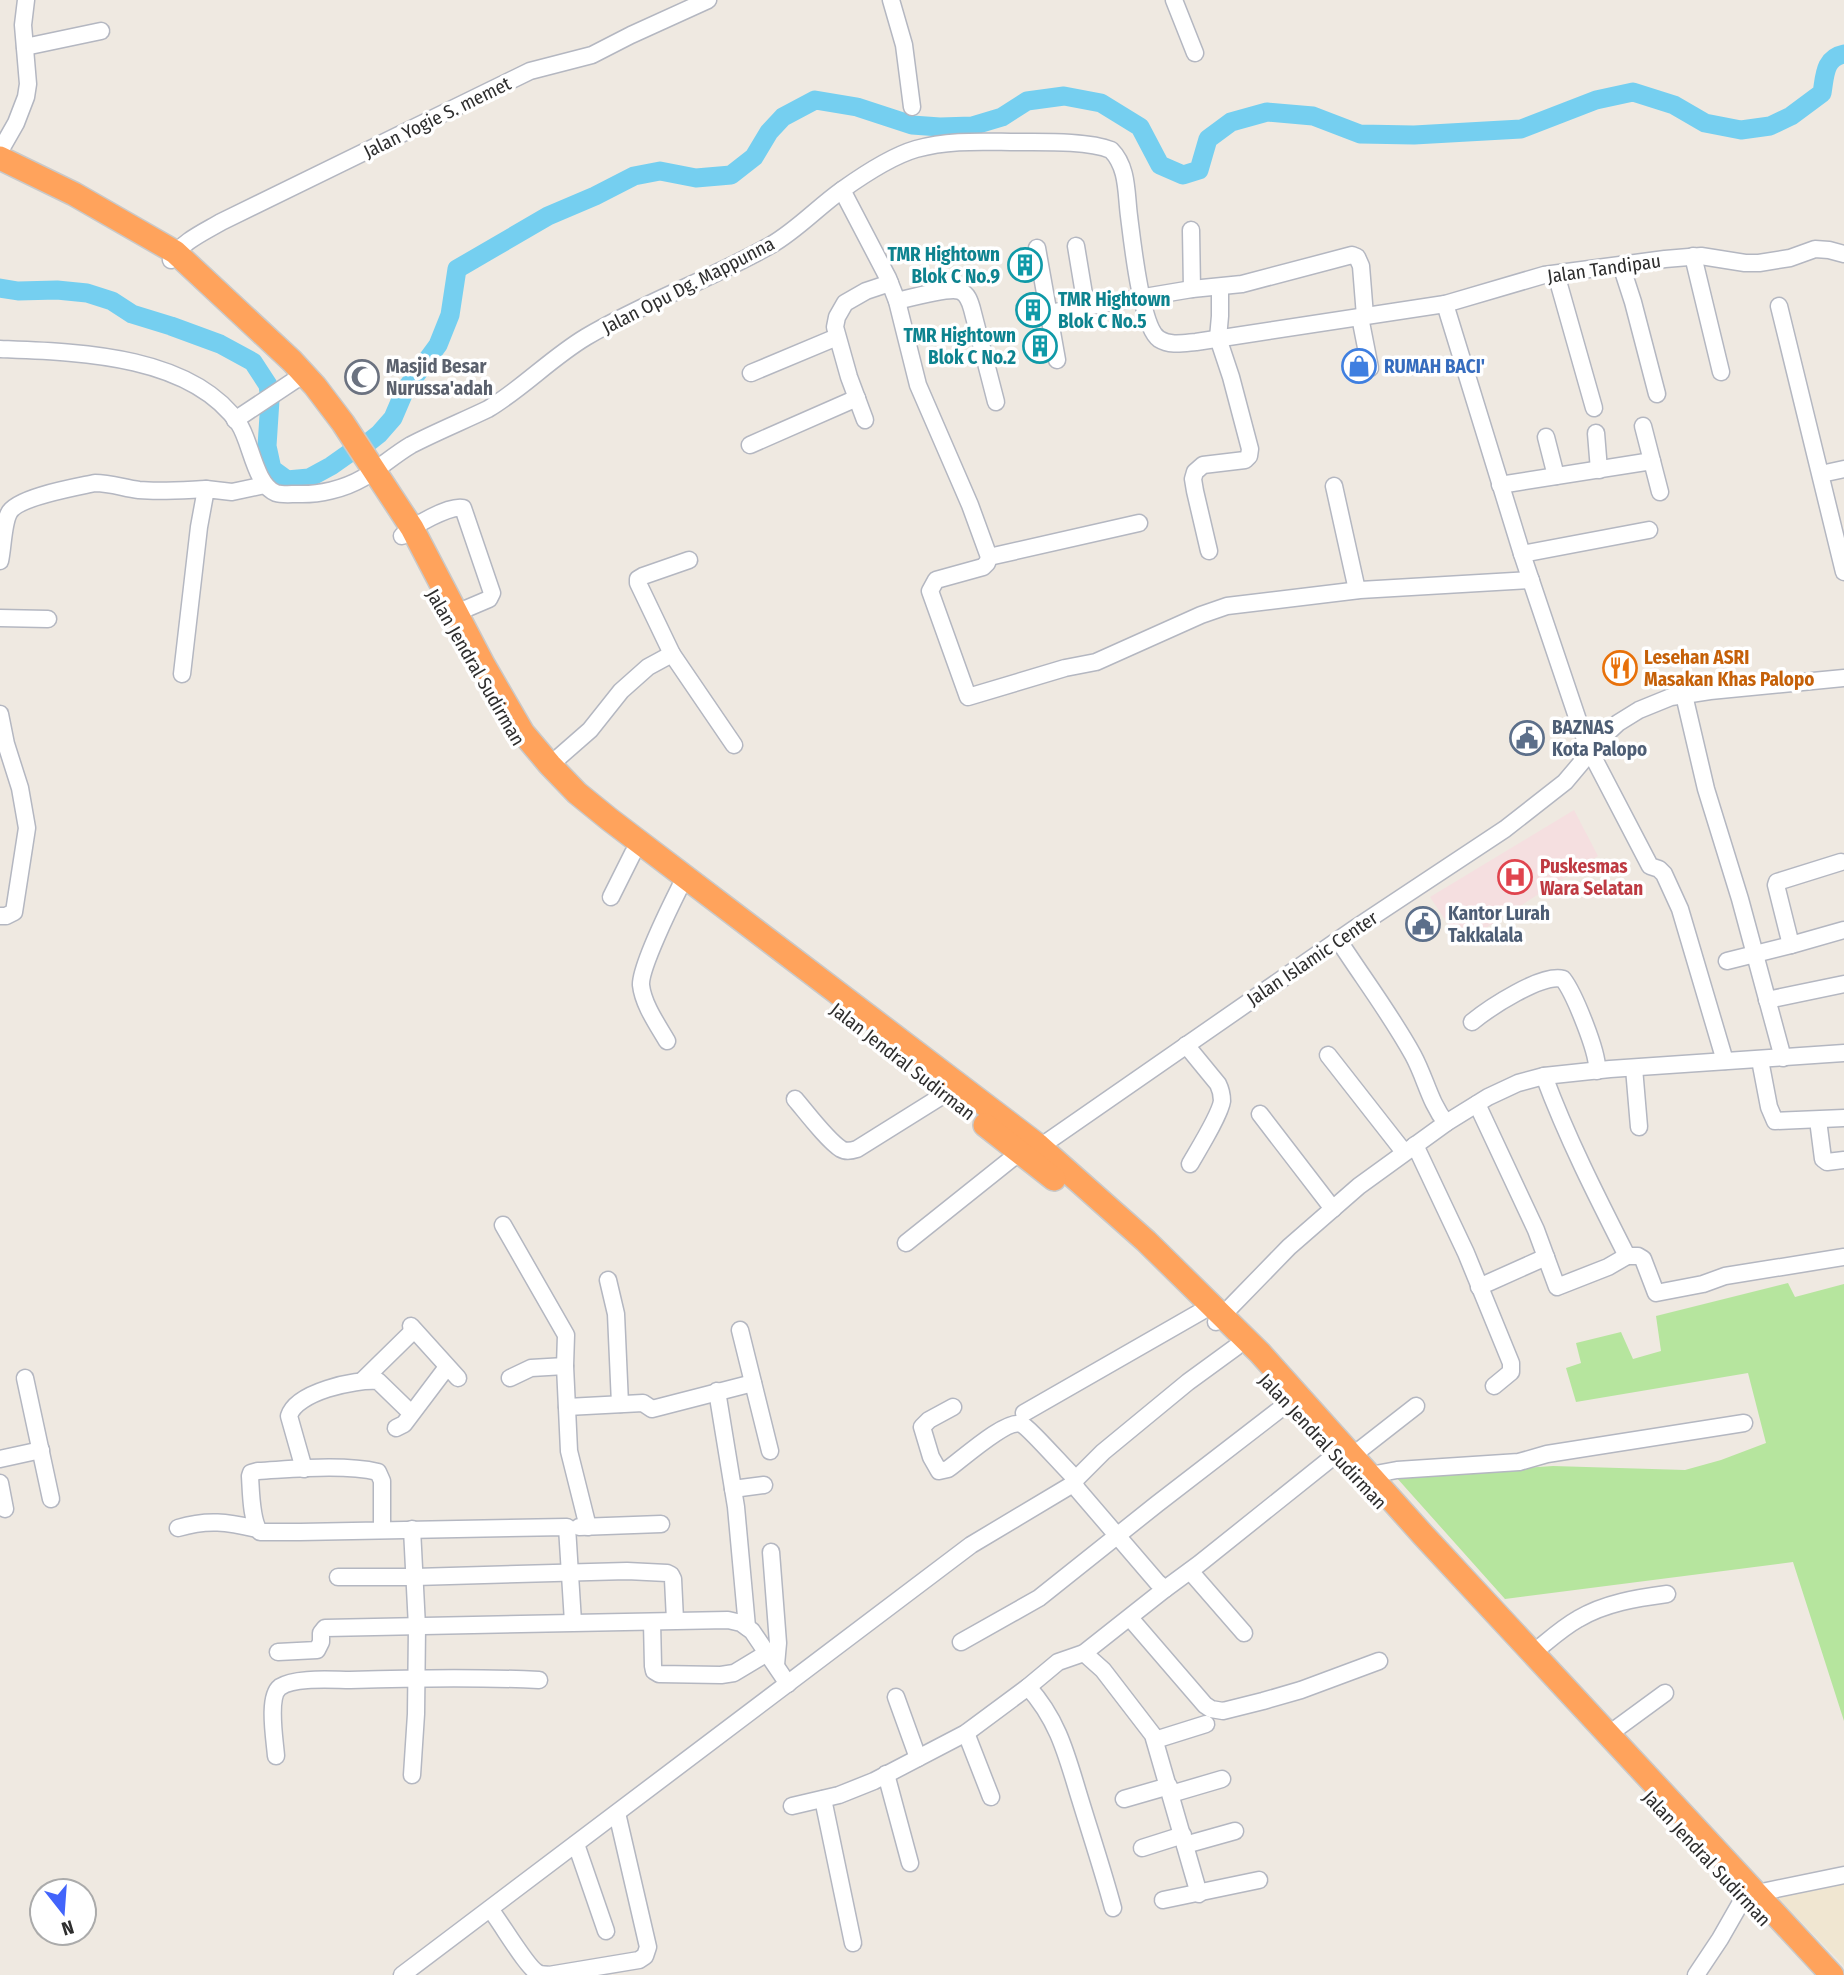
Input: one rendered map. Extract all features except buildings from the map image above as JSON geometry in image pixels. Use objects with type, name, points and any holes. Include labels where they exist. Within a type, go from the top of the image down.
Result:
[{"type":"highway","name":"Jalan Jendral Sudirman","points":[[0,158],[74,194],[173,257],[257,327],[293,382],[344,423],[349,442],[456,613],[505,704],[523,733],[550,765],[577,793],[609,819],[1029,1152],[1213,1317],[1260,1353],[1344,1453],[1750,1895],[1832,1975]]},
{"type":"highway","name":"Jalan Jendral Sudirman","points":[[0,169],[173,257]]},
{"type":"highway","name":"Jalan Jendral Sudirman","points":[[407,532],[513,735],[574,805],[633,853],[788,968],[944,1094],[1029,1152]]},
{"type":"highway","name":"Jalan Jendral Sudirman","points":[[1213,1317],[1236,1347],[1288,1403],[1370,1475],[1609,1734],[1816,1975]]},
{"type":"street","points":[[0,151],[16,123],[26,97],[28,84],[23,25],[26,0]]},
{"type":"street","name":"Jalan Yogie S. memet","points":[[173,257],[192,239],[222,222],[530,71],[592,55],[706,0]]},
{"type":"street","points":[[891,0],[904,45],[912,107]]},
{"type":"street","points":[[1174,0],[1195,53]]},
{"type":"street","points":[[25,47],[101,32]]},
{"type":"street","name":"Jalan Opu Dg. Mappunna","points":[[265,485],[275,492],[317,494],[334,490],[365,468],[494,406],[546,364],[586,337],[776,242],[842,190],[898,156],[915,149],[943,144],[984,141],[1059,142],[1106,148],[1114,153],[1123,170],[1142,297],[1149,326],[1158,338],[1171,344],[1363,317]]},
{"type":"street","points":[[842,190],[890,283],[918,385],[970,505],[989,557],[988,563],[983,566],[936,580],[930,591],[968,697],[1065,668],[1096,662],[1220,608],[1357,590],[1531,580]]},
{"type":"street","points":[[1191,230],[1192,289]]},
{"type":"street","points":[[1076,246],[1086,306]]},
{"type":"street","points":[[1037,248],[1057,360]]},
{"type":"street","name":"Jalan Tandipau","points":[[1363,317],[1445,304],[1544,275],[1693,256],[1745,263],[1782,260],[1815,249],[1844,254]]},
{"type":"street","points":[[1049,313],[1192,289],[1241,284],[1355,255],[1362,266],[1363,317],[1370,368]]},
{"type":"street","points":[[1693,256],[1721,372]]},
{"type":"street","points":[[1621,265],[1657,394]]},
{"type":"street","points":[[1556,274],[1594,408]]},
{"type":"street","points":[[865,420],[835,327],[845,303],[866,291],[890,283]]},
{"type":"street","points":[[1209,551],[1195,491],[1195,472],[1203,465],[1245,460],[1250,449],[1218,338],[1220,287]]},
{"type":"street","points":[[897,301],[952,290],[962,291],[972,309],[996,401]]},
{"type":"street","points":[[1445,304],[1522,554],[1580,726],[1590,751],[1650,866],[1664,874],[1680,909],[1725,1061]]},
{"type":"street","points":[[1779,306],[1844,572]]},
{"type":"street","points":[[751,373],[837,337]]},
{"type":"street","points":[[0,349],[106,357],[140,363],[187,381],[209,393],[239,425],[265,485],[232,492],[206,489],[137,490],[104,483],[26,500],[8,513],[0,561]]},
{"type":"street","points":[[235,420],[293,382]]},
{"type":"street","points":[[750,445],[857,398]]},
{"type":"street","points":[[1643,426],[1660,492]]},
{"type":"street","points":[[1596,433],[1599,470]]},
{"type":"street","points":[[1546,437],[1556,477]]},
{"type":"street","points":[[1500,485],[1652,461]]},
{"type":"street","points":[[1821,474],[1844,469]]},
{"type":"street","points":[[1334,486],[1357,590]]},
{"type":"street","points":[[181,674],[206,489]]},
{"type":"street","points":[[407,532],[456,508],[463,509],[492,593],[489,599],[456,613]]},
{"type":"street","points":[[989,557],[1139,523]]},
{"type":"street","points":[[1522,554],[1649,530]]},
{"type":"street","points":[[689,560],[643,576],[638,583],[672,654],[734,745]]},
{"type":"street","points":[[0,618],[48,619]]},
{"type":"street","points":[[550,765],[590,730],[621,691],[648,667],[672,654]]},
{"type":"street","name":"Jalan Islamic Center","points":[[906,1243],[1029,1152],[1505,830],[1565,782],[1590,751],[1618,723],[1639,710],[1671,697],[1844,678]]},
{"type":"street","points":[[1684,695],[1706,789],[1783,1058]]},
{"type":"street","points":[[0,715],[6,769],[20,788],[27,828],[14,912],[0,916]]},
{"type":"street","points":[[611,897],[633,853]]},
{"type":"street","points":[[1791,945],[1777,882],[1841,862]]},
{"type":"street","points":[[667,1041],[644,996],[641,978],[680,887]]},
{"type":"street","points":[[1727,961],[1844,930]]},
{"type":"street","points":[[1339,941],[1403,1037],[1415,1058],[1437,1111],[1446,1123]]},
{"type":"street","points":[[1472,1022],[1500,1002],[1530,986],[1558,977],[1563,979],[1584,1022],[1596,1059],[1597,1071]]},
{"type":"street","points":[[1768,1000],[1844,984]]},
{"type":"street","points":[[1186,1045],[1218,1084],[1222,1098],[1190,1164]]},
{"type":"street","points":[[1024,1413],[1213,1317],[1359,1186],[1446,1123],[1518,1083],[1544,1076],[1597,1071],[1844,1053]]},
{"type":"street","points":[[1328,1055],[1410,1149],[1466,1253],[1512,1367],[1511,1372],[1494,1386]]},
{"type":"street","points":[[1760,1060],[1773,1120],[1844,1118]]},
{"type":"street","points":[[1633,1068],[1639,1127]]},
{"type":"street","points":[[1544,1076],[1555,1107],[1627,1256]]},
{"type":"street","points":[[795,1099],[827,1135],[842,1149],[849,1151],[857,1149],[944,1094]]},
{"type":"street","points":[[1477,1104],[1529,1213],[1557,1287],[1608,1267],[1627,1256],[1643,1259],[1655,1292],[1660,1294],[1725,1276],[1844,1257]]},
{"type":"street","points":[[1260,1114],[1332,1209]]},
{"type":"street","points":[[1818,1120],[1823,1159],[1827,1162],[1844,1160]]},
{"type":"street","points":[[503,1225],[566,1335],[569,1451],[588,1527]]},
{"type":"street","points":[[1479,1287],[1546,1256]]},
{"type":"street","points":[[608,1280],[616,1314],[620,1404]]},
{"type":"street","points":[[363,1380],[412,1328],[453,1372],[411,1413],[404,1424],[396,1428]]},
{"type":"street","points":[[740,1330],[770,1451]]},
{"type":"street","points":[[402,1975],[426,1967],[490,1909],[971,1545],[1074,1481],[1102,1452],[1236,1347]]},
{"type":"street","points":[[510,1378],[531,1368],[565,1366]]},
{"type":"street","points":[[25,1378],[51,1499]]},
{"type":"street","points":[[304,1469],[290,1421],[291,1411],[296,1404],[307,1398],[345,1383],[378,1381],[411,1413]]},
{"type":"street","points":[[567,1407],[643,1403],[652,1409],[753,1383]]},
{"type":"street","points":[[717,1391],[736,1507],[747,1627]]},
{"type":"street","points":[[961,1642],[1039,1598],[1288,1403]]},
{"type":"street","points":[[792,1806],[858,1787],[966,1733],[1058,1662],[1084,1653],[1344,1453],[1416,1406]]},
{"type":"street","points":[[953,1407],[929,1419],[922,1427],[931,1457],[939,1471],[948,1469],[1006,1427],[1023,1424],[1165,1589]]},
{"type":"street","points":[[1370,1475],[1398,1470],[1518,1462],[1548,1454],[1744,1423]]},
{"type":"street","points":[[0,1459],[41,1450]]},
{"type":"street","points":[[257,1528],[251,1473],[345,1469],[378,1472],[382,1481],[382,1531]]},
{"type":"street","points":[[0,1483],[5,1509]]},
{"type":"street","points":[[733,1489],[764,1485]]},
{"type":"street","points":[[178,1528],[223,1522],[269,1533],[661,1524]]},
{"type":"street","points":[[567,1527],[573,1622]]},
{"type":"street","points":[[412,1530],[418,1627],[412,1774]]},
{"type":"street","points":[[652,1622],[653,1666],[654,1671],[659,1674],[720,1675],[734,1673],[771,1659],[778,1643],[771,1552]]},
{"type":"street","points":[[338,1577],[627,1571],[667,1573],[673,1579],[675,1620]]},
{"type":"street","points":[[1190,1571],[1244,1633]]},
{"type":"street","points":[[1534,1653],[1553,1636],[1589,1614],[1617,1603],[1667,1594]]},
{"type":"street","points":[[1130,1618],[1205,1705],[1216,1710],[1232,1709],[1275,1698],[1379,1661]]},
{"type":"street","points":[[278,1651],[317,1650],[321,1633],[328,1628],[728,1620],[741,1623],[752,1630],[788,1684]]},
{"type":"street","points":[[1084,1653],[1103,1670],[1153,1735],[1199,1894]]},
{"type":"street","points":[[276,1756],[273,1712],[276,1692],[287,1684],[450,1676],[540,1681]]},
{"type":"street","points":[[1028,1687],[1051,1716],[1066,1752],[1113,1908]]},
{"type":"street","points":[[1609,1734],[1665,1693]]},
{"type":"street","points":[[895,1697],[918,1758]]},
{"type":"street","points":[[1155,1740],[1206,1724]]},
{"type":"street","points":[[966,1733],[991,1797]]},
{"type":"street","points":[[886,1774],[910,1863]]},
{"type":"street","points":[[1124,1799],[1222,1779]]},
{"type":"street","points":[[823,1799],[853,1943]]},
{"type":"street","points":[[490,1909],[524,1959],[533,1970],[541,1974],[549,1975],[639,1960],[645,1956],[648,1947],[617,1813]]},
{"type":"street","points":[[1142,1848],[1235,1831]]},
{"type":"street","points":[[576,1844],[606,1931]]},
{"type":"street","points":[[1696,1975],[1750,1895],[1844,1875]]},
{"type":"street","points":[[1163,1900],[1259,1880]]},
{"type":"shaded area","name":"Puskesmas Wara Selatan","points":[[1574,810],[1598,856],[1461,944],[1430,897]]},
{"type":"shaded area","points":[[1844,1879],[1844,1966],[1775,1895]]},
{"type":"green space","points":[[1788,1283],[1795,1297],[1844,1284],[1844,1721],[1793,1562],[1505,1599],[1396,1477],[1553,1466],[1685,1470],[1766,1443],[1748,1373],[1576,1402],[1566,1368],[1581,1363],[1576,1343],[1621,1332],[1633,1359],[1661,1351],[1656,1316]]},
{"type":"waterway","points":[[0,288],[87,293],[112,301],[132,314],[220,344],[253,362],[268,385],[270,400],[267,446],[272,469],[287,480],[309,478],[360,449],[393,418],[405,390],[438,345],[450,315],[457,269],[548,216],[634,176],[660,171],[696,178],[731,175],[754,157],[769,132],[783,117],[815,100],[857,107],[912,125],[940,127],[972,126],[1002,117],[1027,101],[1064,96],[1101,103],[1140,127],[1160,165],[1183,175],[1199,170],[1208,139],[1231,122],[1267,112],[1313,116],[1360,134],[1414,135],[1521,129],[1596,100],[1633,92],[1674,105],[1705,123],[1741,130],[1770,126],[1791,116],[1822,93],[1829,64],[1837,56],[1844,54]]},
{"type":"place","name":"TMR Hightown Blok C No.9","points":[[1025,265]]},
{"type":"place","name":"TMR Hightown Blok C No.5","points":[[1033,310]]},
{"type":"place","name":"TMR Hightown Blok C No.2","points":[[1040,346]]},
{"type":"place","name":"RUMAH BACI'","points":[[1359,366]]},
{"type":"place","name":"Masjid Besar Nurussa'adah","points":[[362,377]]},
{"type":"place","name":"Lesehan ASRI Masakan Khas Palopo","points":[[1620,668]]},
{"type":"place","name":"BAZNAS Kota Palopo","points":[[1527,738]]},
{"type":"place","name":"Puskesmas Wara Selatan","points":[[1515,877]]},
{"type":"place","name":"Kantor Lurah Takkalala","points":[[1423,924]]}]
